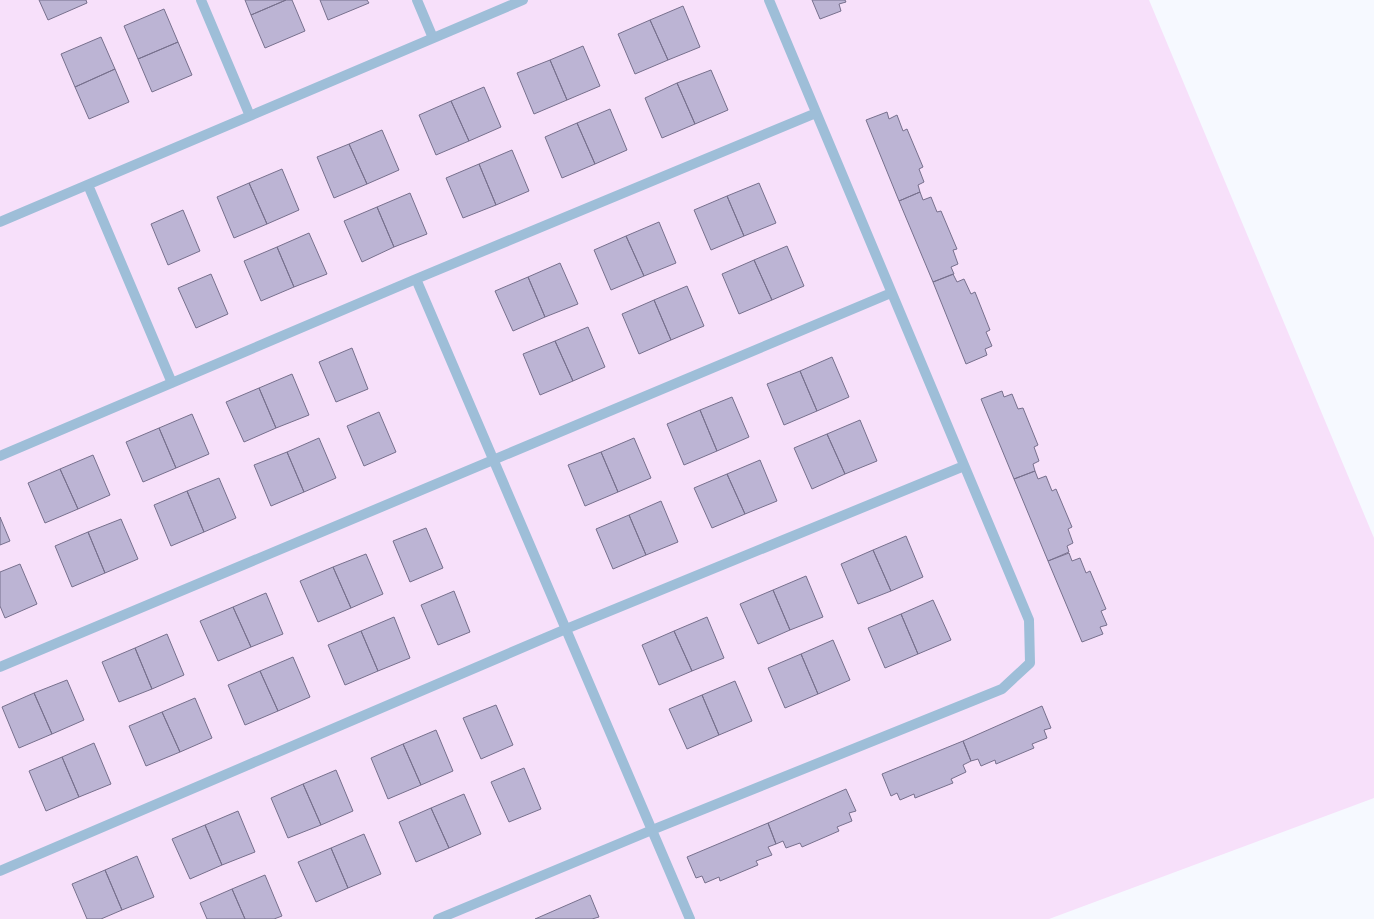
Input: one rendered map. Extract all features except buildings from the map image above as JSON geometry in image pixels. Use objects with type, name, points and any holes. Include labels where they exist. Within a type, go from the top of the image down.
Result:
[{"type":"lane","points":[[201,0],[250,116]]},
{"type":"lane","points":[[417,0],[433,38]]},
{"type":"lane","points":[[0,222],[523,0]]},
{"type":"lane","points":[[438,919],[652,830],[1002,689],[1030,663],[1029,620],[769,0]]},
{"type":"lane","points":[[0,456],[416,279],[816,113]]},
{"type":"lane","points":[[88,185],[172,383]]},
{"type":"lane","points":[[416,279],[690,919]]},
{"type":"lane","points":[[0,667],[892,293]]},
{"type":"lane","points":[[0,871],[566,629],[964,466]]},
{"type":"shaded area","points":[[0,0],[1149,0],[1374,538],[1374,798],[1049,919],[0,919]]}]
